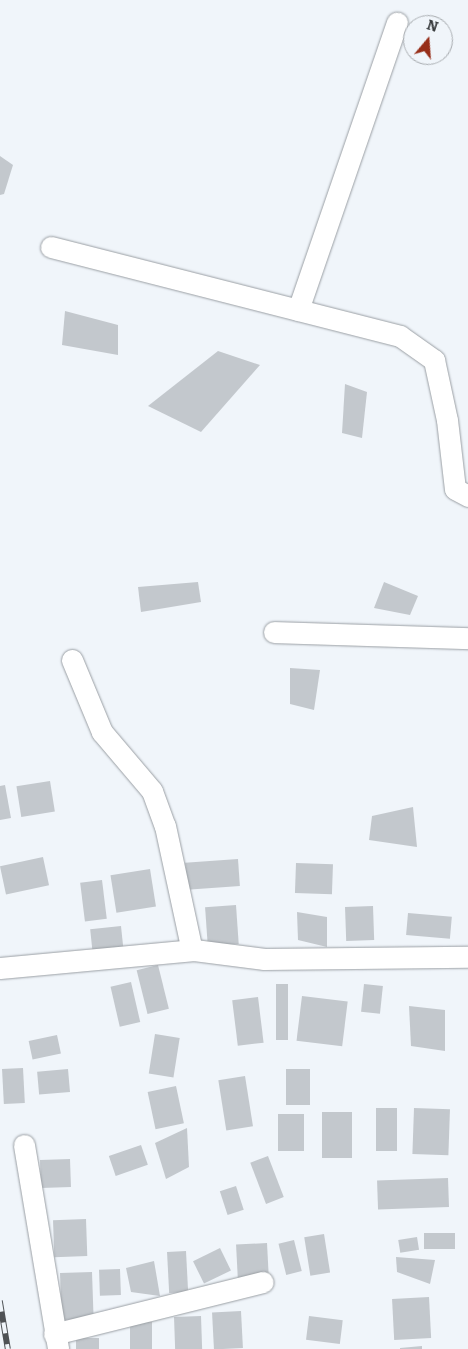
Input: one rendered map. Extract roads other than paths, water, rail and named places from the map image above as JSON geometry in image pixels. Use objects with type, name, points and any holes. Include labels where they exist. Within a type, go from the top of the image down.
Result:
[{"type":"street","points":[[298,310],[397,23]]},
{"type":"street","points":[[51,247],[400,336],[434,360],[447,420],[455,489],[468,496]]},
{"type":"street","points":[[274,632],[468,638]]},
{"type":"street","points":[[72,660],[102,732],[152,791],[165,826],[191,946],[194,950]]},
{"type":"street","points":[[0,968],[194,950],[264,959],[468,957]]},
{"type":"street","points":[[24,1145],[56,1341],[263,1282]]},
{"type":"railway","points":[[0,1301],[8,1349]]}]
